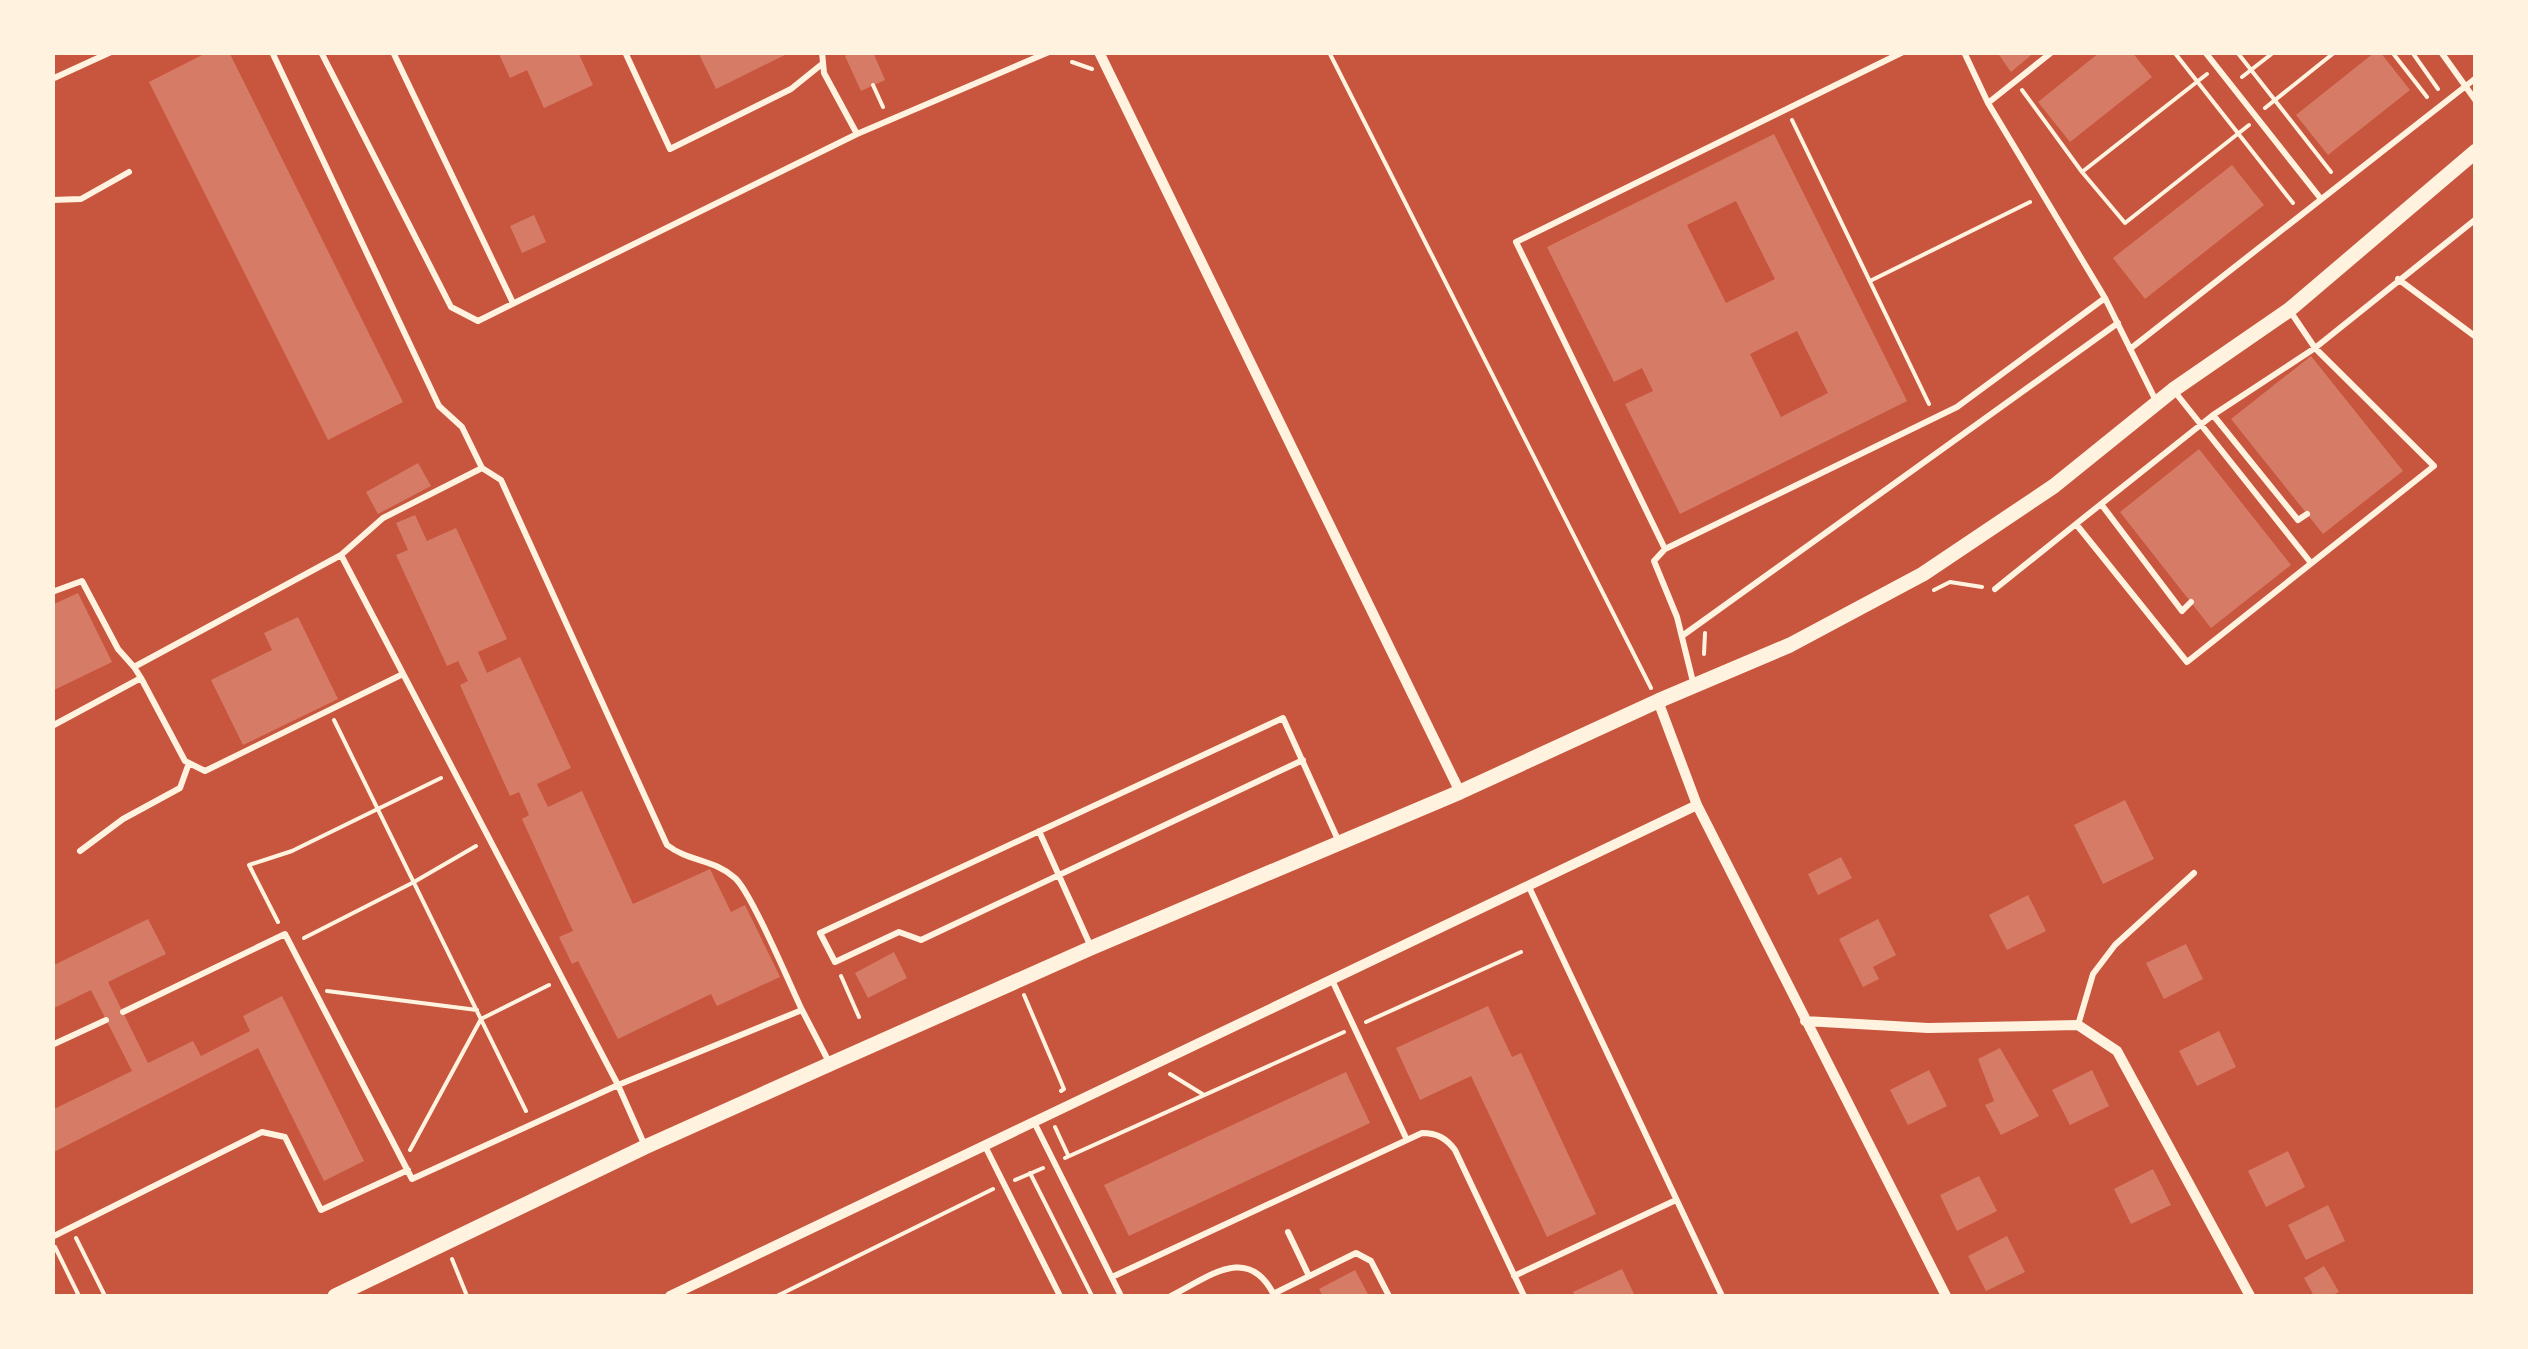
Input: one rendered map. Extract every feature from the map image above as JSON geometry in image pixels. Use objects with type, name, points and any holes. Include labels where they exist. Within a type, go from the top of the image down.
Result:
[{"type":"street","points":[[1099,52],[1460,792]]},
{"type":"street","points":[[335,1296],[645,1147],[830,1064],[1790,645],[1923,574],[2054,486],[2173,390],[2290,310],[2476,150]]},
{"type":"street","points":[[1658,701],[1697,805],[1946,1296]]},
{"type":"street","points":[[670,1296],[1697,805]]},
{"type":"street","points":[[1806,1021],[1928,1028],[2078,1025],[2117,1051],[2250,1296]]},
{"type":"lane","points":[[52,80],[111,52]]},
{"type":"lane","points":[[272,52],[440,406],[462,427],[482,468],[501,480],[667,845],[682,856],[711,861],[739,880],[830,1064]]},
{"type":"lane","points":[[321,52],[451,307],[478,321],[857,134],[1050,52]]},
{"type":"lane","points":[[393,52],[513,304]]},
{"type":"lane","points":[[625,52],[670,149],[791,89],[822,64]]},
{"type":"lane","points":[[822,52],[822,64],[857,134]]},
{"type":"lane","points":[[1665,549],[1516,242],[1902,52]]},
{"type":"lane","points":[[1964,52],[1988,103],[2106,298],[2157,404]]},
{"type":"lane","points":[[1988,103],[2052,52]]},
{"type":"lane","points":[[2205,52],[2321,199]]},
{"type":"lane","points":[[2441,52],[2476,101]]},
{"type":"lane","points":[[2130,349],[2476,78]]},
{"type":"lane","points":[[52,200],[80,199],[129,172]]},
{"type":"lane","points":[[1995,588],[2213,415],[2315,348],[2476,219]]},
{"type":"lane","points":[[2398,279],[2476,338]]},
{"type":"lane","points":[[1694,686],[1682,636],[1654,561],[1665,549],[1957,407],[2106,298]]},
{"type":"lane","points":[[2076,524],[2187,662],[2434,466],[2315,348],[2290,310]]},
{"type":"lane","points":[[1682,636],[2118,323]]},
{"type":"lane","points":[[2173,390],[2311,564]]},
{"type":"lane","points":[[2213,415],[2298,520],[2307,514]]},
{"type":"lane","points":[[134,667],[341,555],[382,518],[482,468]]},
{"type":"lane","points":[[2101,504],[2182,611],[2191,602]]},
{"type":"lane","points":[[341,555],[618,1085],[645,1147]]},
{"type":"lane","points":[[52,592],[82,580],[118,649],[141,678],[189,763],[205,771],[403,674]]},
{"type":"lane","points":[[52,726],[141,678]]},
{"type":"lane","points":[[1303,760],[921,940],[899,932],[835,962],[820,933],[1283,718],[1303,760],[1339,842]]},
{"type":"lane","points":[[80,851],[123,819],[180,788],[189,763]]},
{"type":"lane","points":[[1039,831],[1091,948]]},
{"type":"lane","points":[[2078,1025],[2093,974],[2114,945],[2194,873]]},
{"type":"lane","points":[[1528,886],[1722,1296]]},
{"type":"lane","points":[[123,1012],[285,934],[412,1179],[618,1085],[802,1010]]},
{"type":"lane","points":[[1332,980],[1407,1140]]},
{"type":"lane","points":[[52,1045],[106,1020]]},
{"type":"lane","points":[[1034,1122],[1121,1296]]},
{"type":"lane","points":[[52,1239],[262,1132],[284,1137],[321,1210],[406,1166]]},
{"type":"lane","points":[[1112,1277],[1422,1132],[1440,1135],[1448,1141],[1524,1296]]},
{"type":"lane","points":[[985,1146],[1060,1296]]},
{"type":"lane","points":[[1514,1276],[1676,1200]]},
{"type":"lane","points":[[1288,1232],[1310,1276]]},
{"type":"lane","points":[[1171,1296],[1240,1266],[1265,1278],[1274,1295],[1356,1254],[1372,1262],[1389,1296]]},
{"type":"path","points":[[1329,52],[1658,701]]},
{"type":"path","points":[[2174,52],[2302,214]]},
{"type":"path","points":[[2237,52],[2341,184]]},
{"type":"path","points":[[2231,86],[2274,52]]},
{"type":"path","points":[[2323,52],[2328,58]]},
{"type":"path","points":[[2016,82],[2125,223],[2336,52]]},
{"type":"path","points":[[2392,52],[2436,109]]},
{"type":"path","points":[[2412,52],[2447,100]]},
{"type":"path","points":[[2082,172],[2216,66]]},
{"type":"path","points":[[873,85],[890,120]]},
{"type":"path","points":[[1786,108],[1936,417]]},
{"type":"path","points":[[1870,280],[2034,200]]},
{"type":"path","points":[[330,712],[532,1124]]},
{"type":"path","points":[[285,934],[248,865],[292,851],[454,772]]},
{"type":"path","points":[[290,946],[489,838]]},
{"type":"path","points":[[778,1296],[1004,1184],[1521,952]]},
{"type":"path","points":[[835,962],[859,1017]]},
{"type":"path","points":[[406,1166],[480,1019],[562,978]]},
{"type":"path","points":[[1018,980],[1064,1089],[1043,1100],[1069,1156]]},
{"type":"path","points":[[314,989],[476,1010]]},
{"type":"path","points":[[1155,1064],[1204,1095]]},
{"type":"path","points":[[1030,1173],[1092,1296]]},
{"type":"path","points":[[71,1228],[105,1296]]},
{"type":"path","points":[[52,1239],[79,1296]]},
{"type":"path","points":[[445,1243],[467,1296]]},
{"type":"building","points":[[208,52],[229,52],[403,402],[328,440],[149,82]]},
{"type":"building","points":[[498,52],[578,52],[593,85],[544,108],[527,70],[510,78]]},
{"type":"building","points":[[698,52],[791,52],[716,89]]},
{"type":"building","points":[[873,52],[885,80],[861,91],[845,56]]},
{"type":"building","points":[[1997,52],[2035,52],[2011,72]]},
{"type":"building","points":[[2100,52],[2132,52],[2152,77],[2070,142],[2038,102]]},
{"type":"building","points":[[2380,52],[2410,90],[2328,155],[2296,115]]},
{"type":"building","points":[[1774,134],[1907,401],[1680,514],[1625,404],[1653,391],[1642,368],[1614,382],[1547,247]],"holes":[[[1736,201],[1775,279],[1726,303],[1687,225]],[[1797,331],[1828,393],[1781,417],[1750,354]]]},
{"type":"building","points":[[2232,165],[2264,205],[2145,299],[2113,258]]},
{"type":"building","points":[[534,215],[546,242],[522,253],[510,226]]},
{"type":"building","points":[[2311,356],[2403,471],[2323,534],[2231,419]]},
{"type":"building","points":[[2199,449],[2291,565],[2211,628],[2120,512]]},
{"type":"building","points":[[418,463],[431,486],[378,514],[366,492]]},
{"type":"building","points":[[415,515],[427,541],[456,528],[507,639],[478,652],[487,673],[520,657],[571,768],[537,784],[548,807],[582,791],[633,904],[710,869],[731,912],[745,905],[780,977],[717,1006],[711,994],[618,1039],[578,961],[572,964],[559,937],[573,931],[522,819],[529,815],[519,792],[510,796],[460,685],[468,681],[458,661],[447,666],[396,555],[408,550],[396,523]]},
{"type":"building","points":[[78,593],[112,662],[52,691],[52,605]]},
{"type":"building","points":[[298,617],[338,699],[243,745],[211,680],[272,650],[264,633]]},
{"type":"building","points":[[2125,800],[2154,859],[2103,884],[2074,825]]},
{"type":"building","points":[[1841,857],[1852,878],[1818,895],[1808,874]]},
{"type":"building","points":[[2028,895],[2046,931],[2007,950],[1989,915]]},
{"type":"building","points":[[148,919],[166,954],[108,982],[148,1063],[193,1041],[201,1056],[250,1031],[243,1016],[282,996],[364,1161],[324,1181],[258,1048],[52,1153],[52,1110],[132,1071],[91,990],[52,1009],[52,966]]},
{"type":"building","points":[[1878,919],[1896,955],[1873,967],[1879,979],[1863,987],[1839,939]]},
{"type":"building","points":[[2186,944],[2203,979],[2164,999],[2146,963]]},
{"type":"building","points":[[894,952],[907,978],[868,998],[855,973]]},
{"type":"building","points":[[1488,1006],[1512,1057],[1521,1053],[1596,1214],[1547,1237],[1471,1076],[1420,1100],[1396,1048]]},
{"type":"building","points":[[2219,1031],[2236,1067],[2197,1086],[2179,1051]]},
{"type":"building","points":[[2000,1048],[2039,1116],[2001,1135],[1985,1105],[1994,1101],[1978,1059]]},
{"type":"building","points":[[1929,1070],[1947,1106],[1908,1125],[1890,1090]]},
{"type":"building","points":[[2092,1070],[2109,1106],[2070,1125],[2052,1090]]},
{"type":"building","points":[[1346,1072],[1370,1123],[1129,1236],[1104,1185]]},
{"type":"building","points":[[2288,1151],[2305,1187],[2266,1207],[2248,1171]]},
{"type":"building","points":[[2153,1169],[2171,1205],[2131,1224],[2114,1189]]},
{"type":"building","points":[[1979,1176],[1997,1211],[1957,1231],[1940,1195]]},
{"type":"building","points":[[2328,1205],[2345,1241],[2306,1260],[2288,1225]]},
{"type":"building","points":[[2007,1236],[2025,1272],[1986,1291],[1968,1256]]},
{"type":"building","points":[[2324,1266],[2339,1292],[2314,1296],[2304,1278]]},
{"type":"building","points":[[1622,1269],[1635,1296],[1575,1296],[1573,1292]]},
{"type":"building","points":[[1355,1270],[1369,1296],[1323,1296],[1319,1289]]}]
